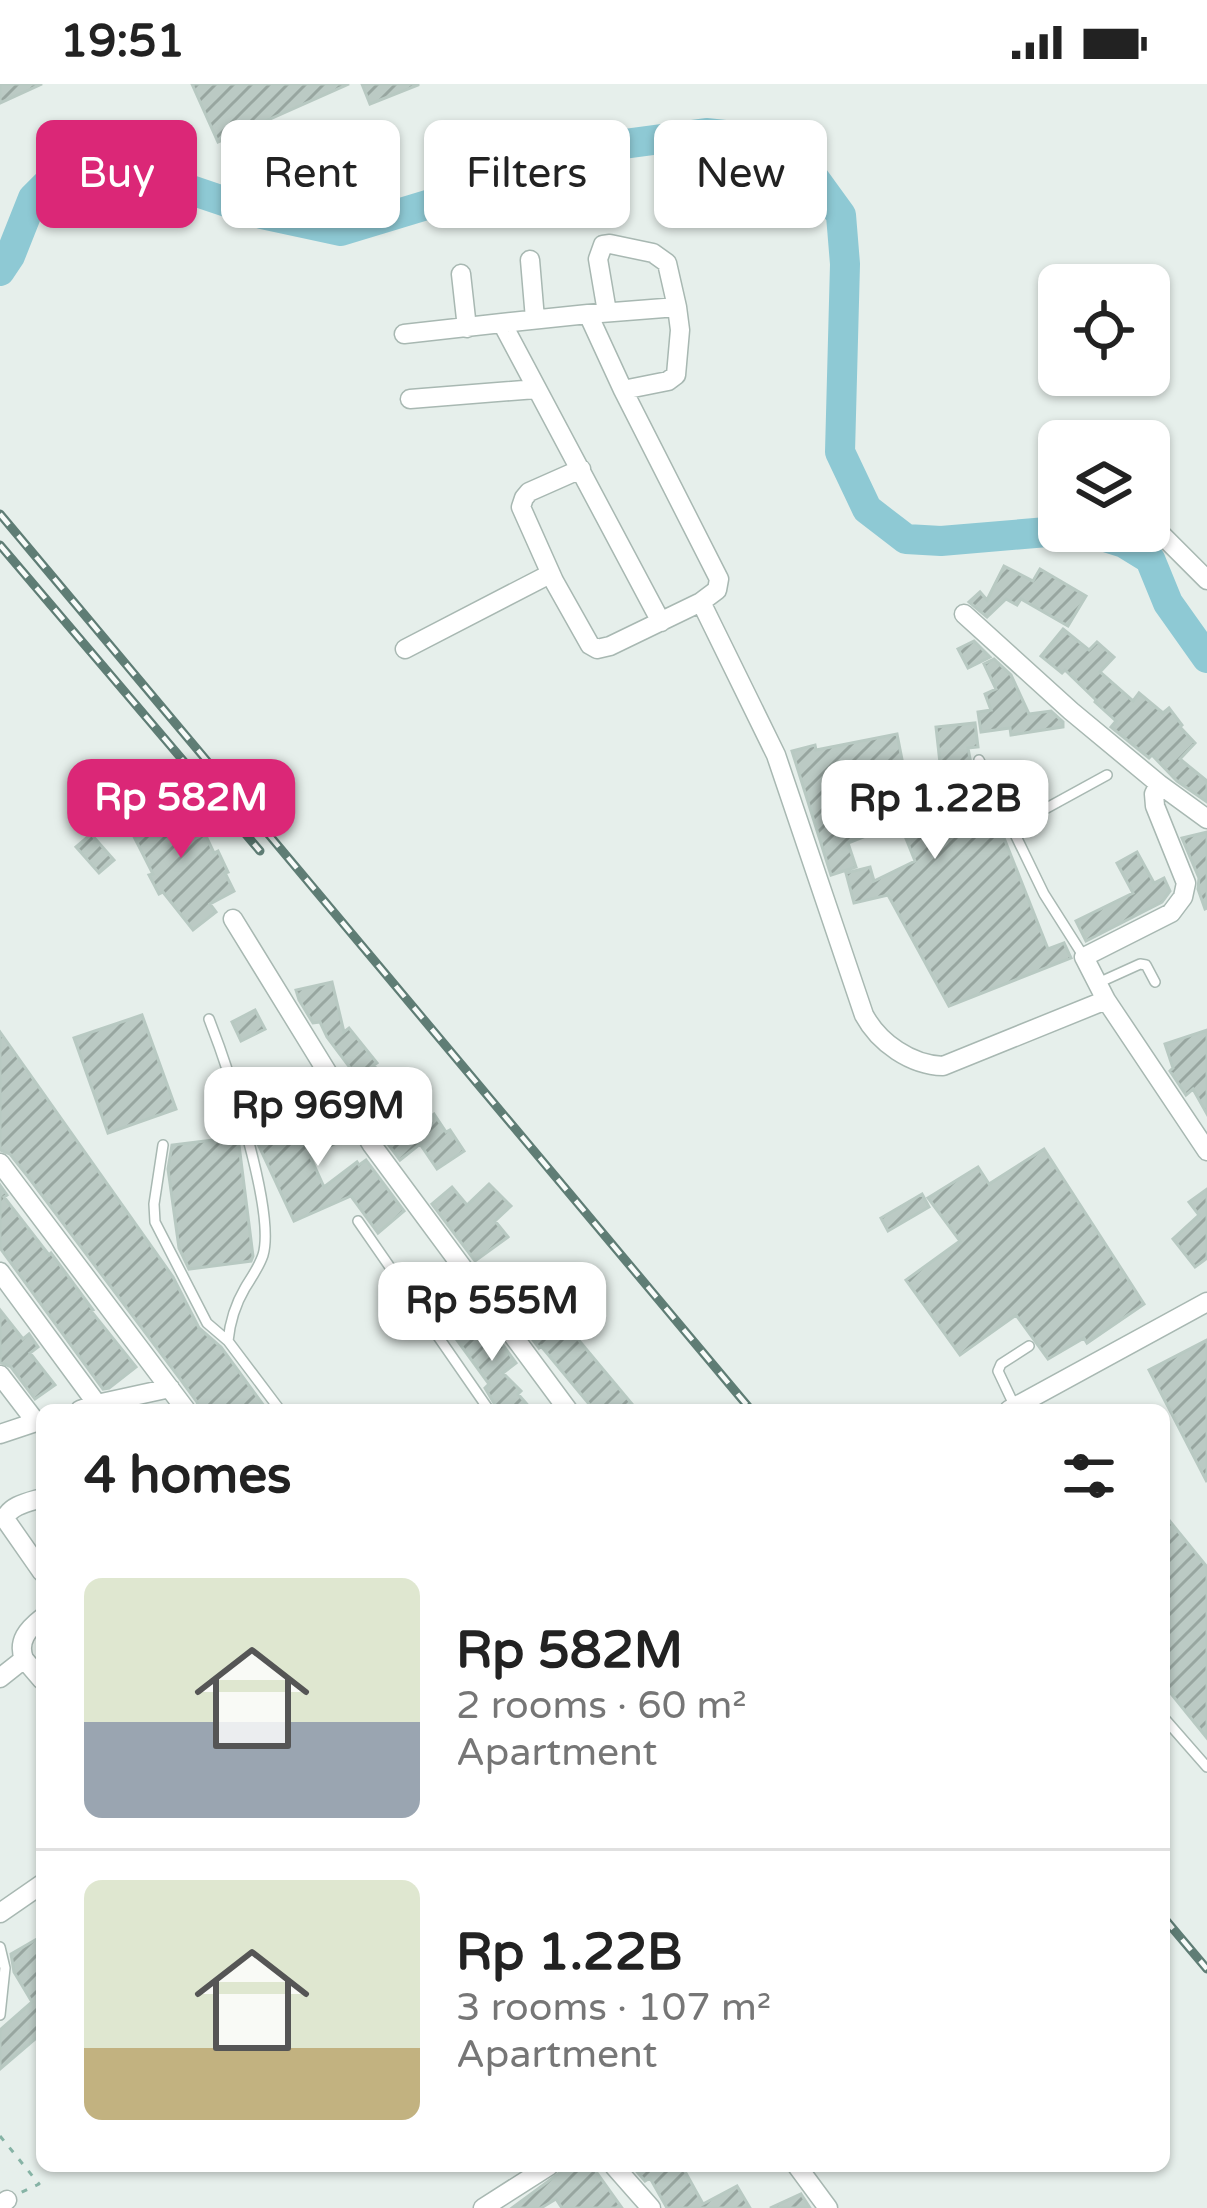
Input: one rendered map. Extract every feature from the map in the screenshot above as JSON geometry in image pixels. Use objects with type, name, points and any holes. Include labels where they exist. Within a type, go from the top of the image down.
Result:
[{"type":"street","points":[[581,469],[527,494],[522,502],[523,515],[550,574],[594,647],[610,646],[719,589],[719,579],[623,390],[598,313],[598,259],[604,245],[610,244],[652,253],[668,263],[680,330],[676,375],[623,390]]},
{"type":"street","points":[[530,260],[535,319]]},
{"type":"street","points":[[461,274],[466,328]]},
{"type":"street","points":[[404,334],[677,307]]},
{"type":"street","points":[[502,323],[661,622]]},
{"type":"street","points":[[410,399],[536,388]]},
{"type":"street","points":[[1170,543],[1207,580]]},
{"type":"street","points":[[405,649],[550,574]]},
{"type":"street","points":[[700,602],[776,755],[864,1015],[877,1034],[913,1059],[943,1066],[1102,992]]},
{"type":"street","points":[[964,614],[1071,711],[1207,819]]},
{"type":"street","points":[[1160,784],[1154,794],[1155,806],[1186,883],[1183,897],[1171,913],[1084,957],[1207,1151]]},
{"type":"street","points":[[233,919],[372,1145],[564,1404]]},
{"type":"street","points":[[0,1163],[182,1404]]},
{"type":"street","points":[[0,1272],[87,1404]]},
{"type":"street","points":[[1019,1404],[1207,1302]]},
{"type":"street","points":[[0,1375],[36,1417]]},
{"type":"street","points":[[102,1404],[170,1388]]},
{"type":"street","points":[[0,1434],[36,1422]]},
{"type":"street","points":[[36,1500],[2,1516],[36,1564]]},
{"type":"street","points":[[9,1666],[36,1624]]},
{"type":"street","points":[[0,1913],[36,1888]]},
{"type":"street","points":[[483,2208],[540,2172]]},
{"type":"street","points":[[619,2172],[651,2208]]},
{"type":"street","points":[[801,2172],[828,2208]]},
{"type":"lane","points":[[979,760],[1044,894],[1084,957]]},
{"type":"lane","points":[[1012,827],[1107,775]]},
{"type":"lane","points":[[1102,992],[1140,964],[1146,965],[1155,982]]},
{"type":"lane","points":[[209,1019],[248,1140],[265,1229],[263,1254],[234,1308],[228,1341]]},
{"type":"lane","points":[[163,1145],[155,1222],[207,1323],[228,1341],[275,1404]]},
{"type":"lane","points":[[358,1221],[485,1404]]},
{"type":"lane","points":[[1010,1404],[998,1371],[1029,1346]]},
{"type":"lane","points":[[1170,1725],[1207,1767]]},
{"type":"lane","points":[[0,1947],[4,1968],[0,2015]]},
{"type":"path","points":[[0,2136],[39,2183],[4,2202]]},
{"type":"building","points":[[0,84],[42,84],[0,103]]},
{"type":"building","points":[[192,84],[349,84],[268,120],[221,120],[218,142]]},
{"type":"building","points":[[362,84],[418,84],[418,85],[370,104]]},
{"type":"building","points":[[1004,566],[1033,581],[1040,569],[1086,596],[1068,626],[1021,599],[1017,605],[1006,599],[987,617],[969,602],[980,592],[987,600]]},
{"type":"building","points":[[1063,629],[1089,650],[1097,642],[1114,657],[1100,672],[1133,701],[1139,693],[1163,713],[1169,708],[1195,743],[1180,759],[1207,781],[1207,802],[1111,727],[1116,721],[1096,700],[1065,670],[1062,673],[1041,656]]},
{"type":"building","points":[[974,641],[990,657],[968,668],[958,649]]},
{"type":"building","points":[[994,659],[1011,675],[1029,714],[1051,711],[1063,727],[1011,735],[1010,728],[981,732],[978,712],[991,710],[985,694],[996,689],[984,664]]},
{"type":"building","points":[[975,723],[978,747],[968,748],[971,764],[1048,949],[1064,943],[1071,958],[949,1006],[888,895],[854,903],[846,873],[870,867],[874,881],[915,861],[880,763],[844,770],[871,834],[848,843],[856,867],[831,875],[792,751],[897,734],[907,785],[941,772],[936,727]]},
{"type":"building","points":[[173,789],[194,839],[205,834],[214,853],[218,851],[234,891],[210,904],[216,912],[193,930],[163,892],[159,894],[129,827],[155,814],[148,799]]},
{"type":"building","points":[[1207,832],[1205,909],[1199,878],[1182,838]]},
{"type":"building","points":[[91,834],[114,860],[99,873],[76,847]]},
{"type":"building","points":[[1137,852],[1154,883],[1164,878],[1170,891],[1162,902],[1086,941],[1076,921],[1133,893],[1117,863]]},
{"type":"building","points":[[332,982],[344,1032],[349,1028],[377,1063],[397,1105],[375,1118],[355,1084],[360,1081],[299,1000],[296,990]]},
{"type":"building","points":[[255,1010],[265,1029],[241,1041],[232,1022]]},
{"type":"building","points":[[142,1015],[176,1109],[108,1133],[74,1038]]},
{"type":"building","points":[[1207,1030],[1207,1114],[1193,1089],[1186,1095],[1170,1071],[1165,1044]]},
{"type":"building","points":[[0,1032],[173,1277],[199,1328],[221,1347],[263,1404],[198,1404],[29,1178],[10,1154],[0,1150]]},
{"type":"building","points":[[285,1101],[299,1134],[335,1116],[346,1138],[310,1156],[324,1187],[366,1160],[404,1211],[378,1233],[351,1196],[294,1221],[258,1144],[251,1117]]},
{"type":"building","points":[[434,1114],[464,1151],[437,1169],[420,1144],[400,1160],[388,1144],[416,1118],[419,1124]]},
{"type":"building","points":[[238,1137],[253,1256],[251,1261],[189,1269],[179,1248],[168,1169],[172,1145]]},
{"type":"building","points":[[1044,1149],[1144,1304],[1087,1343],[1084,1338],[1048,1359],[1016,1315],[960,1355],[906,1280],[960,1241],[928,1198],[978,1167],[989,1184]]},
{"type":"building","points":[[489,1184],[511,1206],[495,1221],[508,1237],[475,1261],[432,1204],[452,1187],[467,1205]]},
{"type":"building","points":[[0,1185],[4,1197],[136,1367],[109,1388],[103,1389],[0,1248]]},
{"type":"building","points":[[1207,1189],[1207,1258],[1195,1267],[1173,1239],[1199,1215],[1189,1202]]},
{"type":"building","points":[[922,1194],[929,1207],[888,1231],[881,1218]]},
{"type":"building","points":[[454,1278],[466,1295],[440,1311],[428,1294]]},
{"type":"building","points":[[531,1283],[632,1404],[589,1404],[506,1304]]},
{"type":"building","points":[[0,1310],[23,1339],[29,1334],[38,1347],[30,1353],[55,1385],[35,1399],[11,1367],[0,1362]]},
{"type":"building","points":[[481,1315],[516,1363],[503,1373],[527,1404],[494,1404],[485,1388],[489,1384],[454,1336]]},
{"type":"building","points":[[1207,1340],[1207,1482],[1170,1404],[1149,1370]]},
{"type":"building","points":[[1170,1521],[1207,1567],[1207,1738],[1170,1692]]},
{"type":"building","points":[[36,1939],[36,2038],[0,2069],[0,2030],[32,2002],[14,1972],[11,1954]]},
{"type":"building","points":[[561,2172],[596,2172],[622,2208],[562,2208],[556,2199],[541,2208],[512,2208]]},
{"type":"building","points":[[637,2172],[685,2172],[703,2204],[737,2186],[750,2208],[667,2208],[650,2178],[645,2181]]},
{"type":"building","points":[[801,2194],[810,2208],[770,2208]]},
{"type":"waterway","points":[[0,271],[33,198],[58,173],[97,159],[126,159],[176,185],[262,214],[341,231],[440,201],[531,165],[609,146],[706,133],[773,140],[812,175],[841,215],[845,264],[840,452],[867,509],[906,539],[941,541],[1038,533]]},
{"type":"waterway","points":[[1139,552],[1150,559],[1168,603],[1207,658]]},
{"type":"railway","points":[[0,514],[746,1404]]},
{"type":"railway","points":[[0,545],[260,851]]},
{"type":"railway","points":[[1170,1925],[1207,1969]]}]
